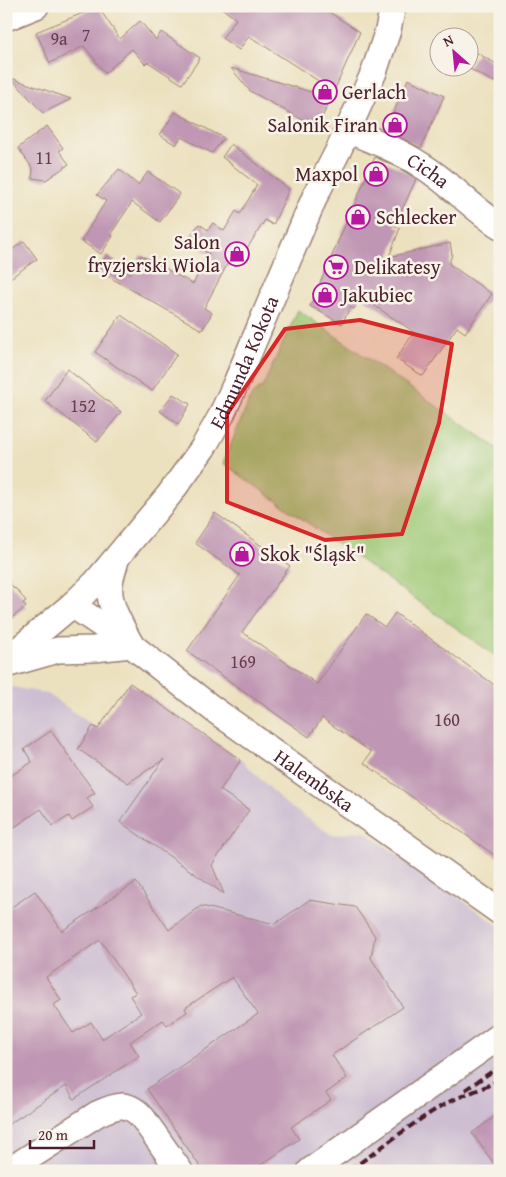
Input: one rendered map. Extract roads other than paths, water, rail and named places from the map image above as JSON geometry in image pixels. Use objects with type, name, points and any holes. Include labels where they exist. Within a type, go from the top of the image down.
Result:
[{"type":"street","points":[[6,18],[36,6]]},
{"type":"street","name":"Edmunda Kokota","points":[[6,660],[72,605],[96,582],[186,472],[203,448],[243,367],[316,194],[347,130],[381,52],[393,6]]},
{"type":"street","points":[[381,52],[409,6]]},
{"type":"street","name":"Cicha","points":[[347,130],[421,165],[475,209],[500,226]]},
{"type":"street","name":"Halembska","points":[[117,558],[110,584],[111,602],[131,645]]},
{"type":"street","name":"Halembska","points":[[72,605],[131,645],[213,709],[500,912]]},
{"type":"street","points":[[6,665],[58,650],[131,645]]},
{"type":"street","points":[[310,1171],[500,1036]]},
{"type":"street","points":[[8,1171],[97,1114],[110,1107],[124,1106],[135,1110],[142,1118],[180,1171]]},
{"type":"railway","points":[[465,1090],[500,1066]]},
{"type":"railway","points":[[351,1171],[429,1114],[455,1099],[500,1079]]},
{"type":"place","name":"Gerlach","points":[[325,92]]},
{"type":"place","name":"Salonik Firan","points":[[395,125]]},
{"type":"place","name":"Maxpol","points":[[376,174]]},
{"type":"place","name":"Schlecker","points":[[358,217]]},
{"type":"place","name":"Salon fryzjerski Wiola","points":[[237,254]]},
{"type":"place","name":"Delikatesy","points":[[336,267]]},
{"type":"place","name":"Jakubiec","points":[[325,295]]},
{"type":"place","name":"Skok \"Śląsk\"","points":[[242,554]]}]
